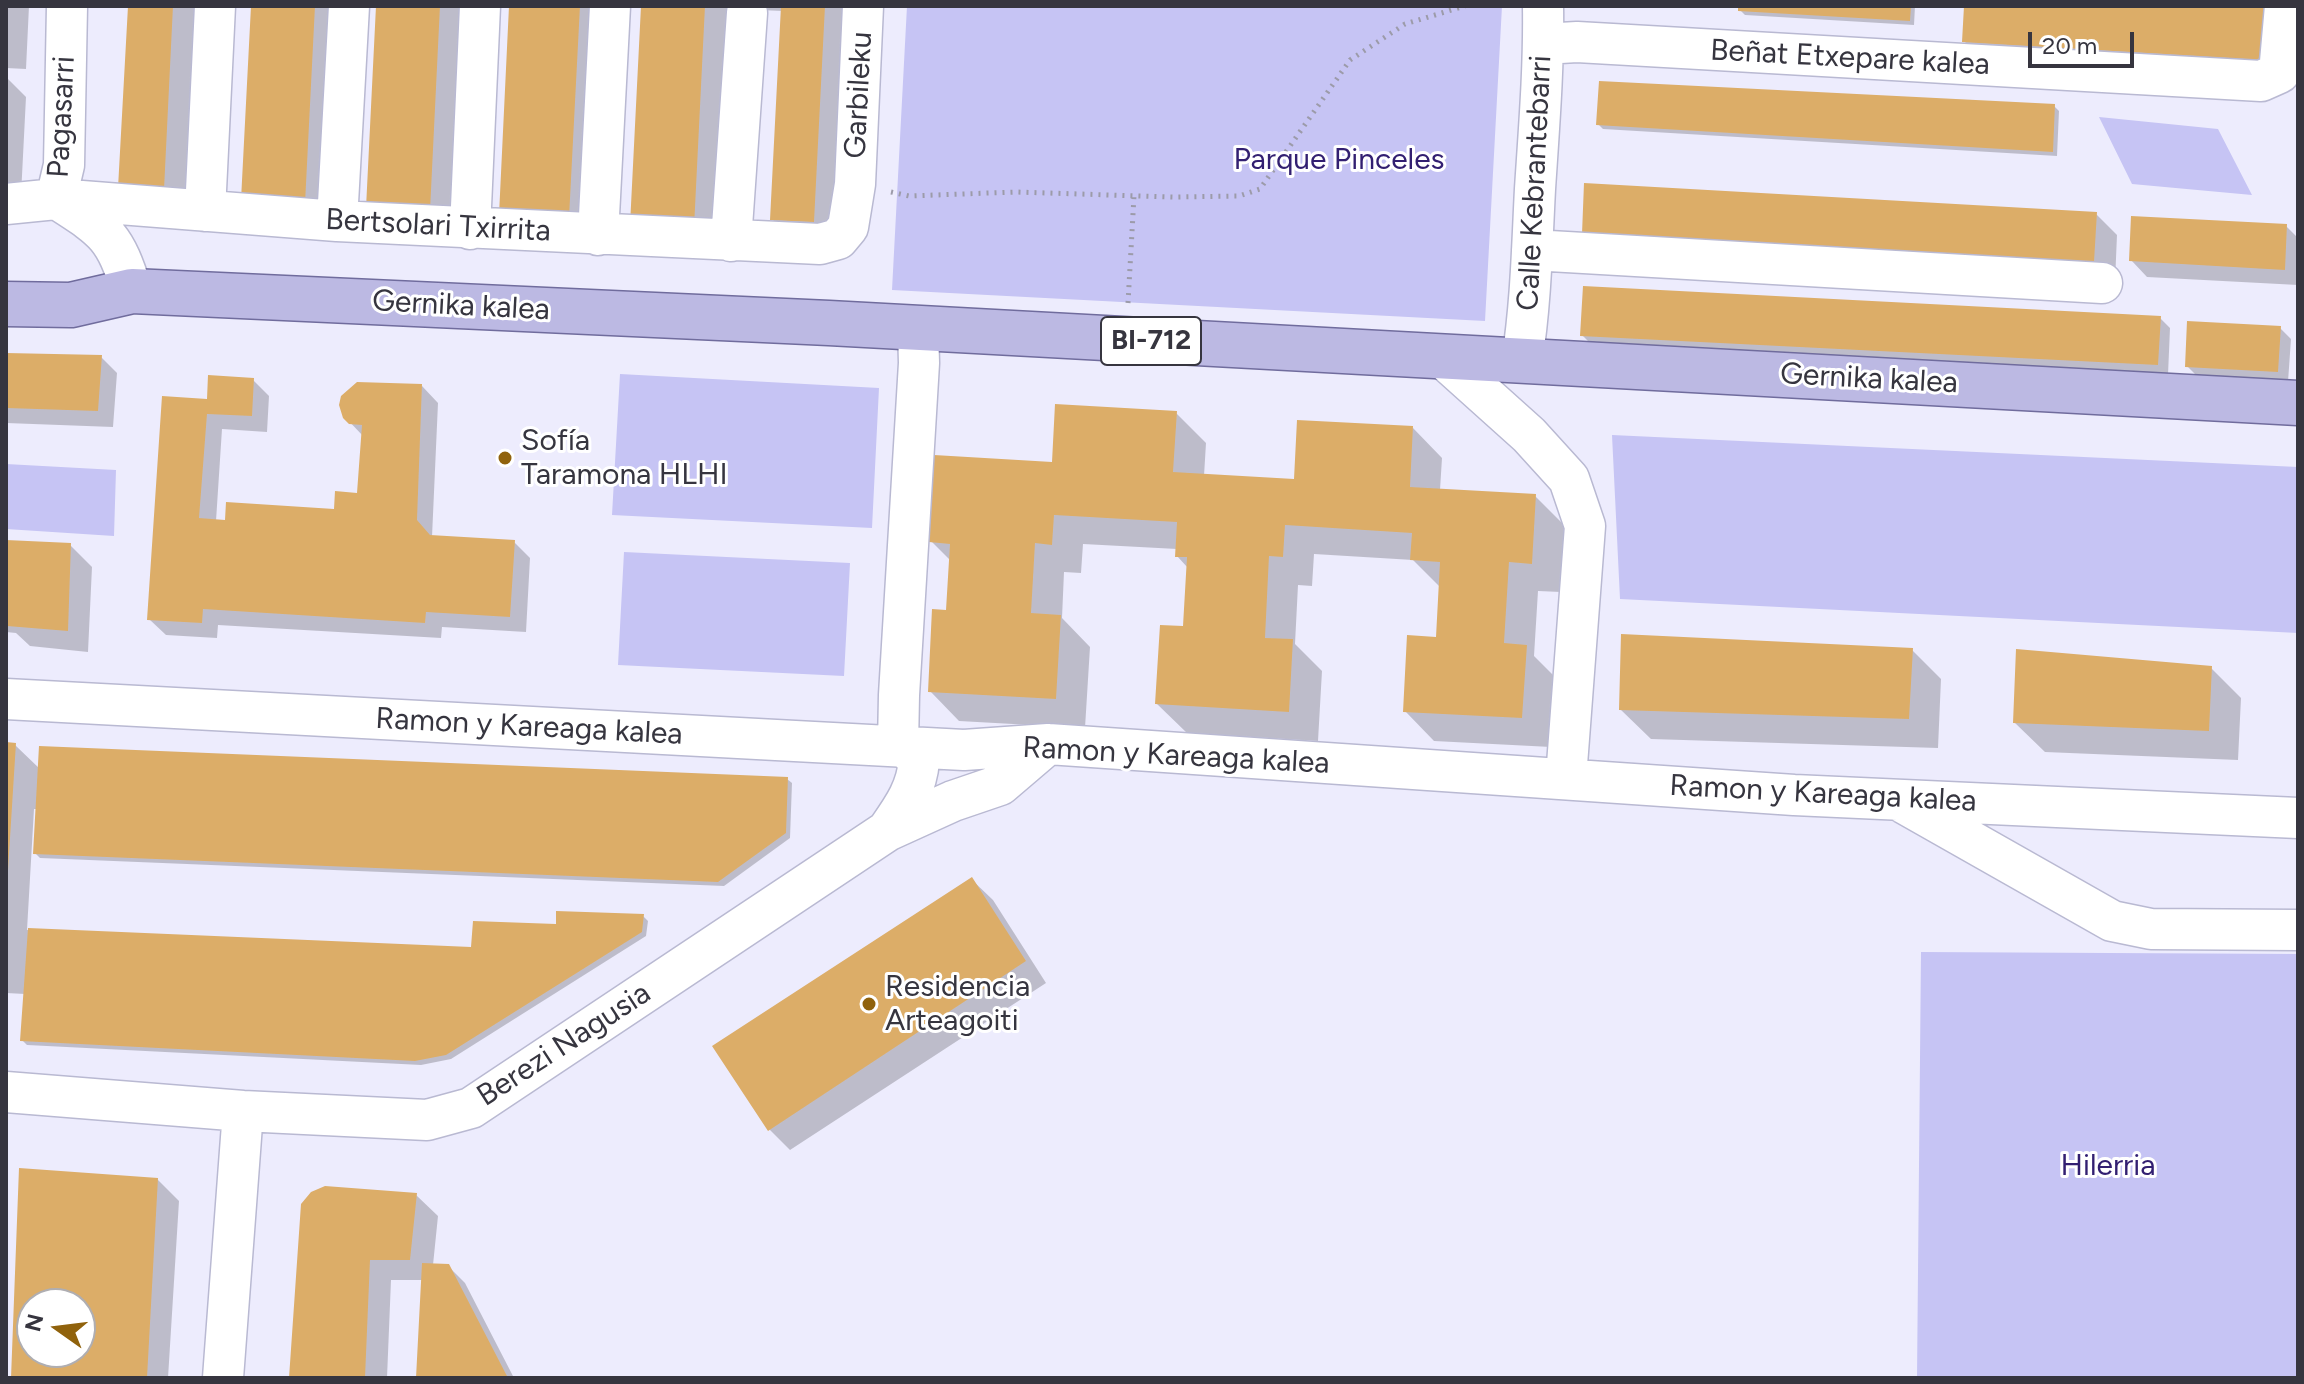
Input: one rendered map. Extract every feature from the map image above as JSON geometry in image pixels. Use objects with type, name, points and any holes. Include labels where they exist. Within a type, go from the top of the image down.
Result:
[{"type":"main road","name":"Gernika kalea","points":[[6,304],[71,305],[132,291],[918,328],[2298,403]]},
{"type":"street","name":"Pagasarri","points":[[67,6],[64,165],[56,199],[101,227],[122,258],[132,291]]},
{"type":"street","points":[[205,211],[215,6]]},
{"type":"street","points":[[337,221],[349,6]]},
{"type":"street","points":[[470,229],[480,6]]},
{"type":"street","points":[[598,235],[610,6]]},
{"type":"street","name":"Garbileku","points":[[820,244],[838,239],[848,227],[855,184],[863,6]]},
{"type":"street","name":"Beñat Etxepare kalea","points":[[1543,25],[1577,42],[2261,81],[2279,73],[2285,6]]},
{"type":"street","points":[[731,241],[747,13]]},
{"type":"street","name":"Calle Kebrantebarri","points":[[1522,360],[1528,318],[1543,25]]},
{"type":"street","name":"Bertsolari Txirrita","points":[[6,204],[56,199],[470,229],[820,244]]},
{"type":"street","points":[[6,227],[10,222],[56,199]]},
{"type":"street","points":[[1532,250],[2102,283]]},
{"type":"street","points":[[887,831],[908,801],[918,773],[919,760],[907,749],[898,746],[919,363],[918,328]]},
{"type":"street","points":[[1441,356],[1529,435],[1569,479],[1585,526],[1566,778]]},
{"type":"street","name":"Ramon y Kareaga kalea","points":[[6,699],[964,750],[1048,744],[1794,795],[2298,818]]},
{"type":"street","points":[[887,831],[953,801],[1000,785],[1048,744]]},
{"type":"street","points":[[953,801],[971,772],[964,750]]},
{"type":"street","points":[[1896,799],[2112,921],[2151,929],[2298,930]]},
{"type":"street","name":"Berezi Nagusia","points":[[6,1092],[243,1111],[427,1120],[471,1108],[887,831]]},
{"type":"street","points":[[223,1378],[243,1111]]},
{"type":"path","points":[[855,184],[909,196],[1016,192],[1239,196],[1260,189],[1350,60],[1405,24],[1465,6]]},
{"type":"path","points":[[1128,310],[1134,196]]},
{"type":"green space","name":"Parque Pinceles","points":[[907,6],[1502,6],[1485,321],[892,290]]},
{"type":"green space","points":[[2099,117],[2218,129],[2252,195],[2132,184]]},
{"type":"green space","points":[[620,374],[879,388],[872,528],[612,515]]},
{"type":"green space","points":[[1612,435],[2298,467],[2298,633],[1620,599]]},
{"type":"green space","points":[[6,464],[116,470],[114,536],[6,529]]},
{"type":"green space","points":[[624,552],[850,563],[844,676],[618,665]]},
{"type":"green space","name":"Hilerria","points":[[1921,952],[2298,954],[2298,1378],[1917,1378]]},
{"type":"building","points":[[128,6],[173,6],[164,190],[118,188]]},
{"type":"building","points":[[251,6],[315,6],[305,204],[241,200]]},
{"type":"building","points":[[376,6],[440,6],[430,211],[366,208]]},
{"type":"building","points":[[509,6],[580,6],[569,218],[499,215]]},
{"type":"building","points":[[641,6],[705,6],[694,228],[630,225]]},
{"type":"building","points":[[781,6],[825,6],[814,222],[770,220]]},
{"type":"building","points":[[1738,6],[1911,6],[1910,21],[1738,11]]},
{"type":"building","points":[[1964,6],[2266,6],[2263,60],[1962,42]]},
{"type":"building","points":[[1599,81],[2055,104],[2053,152],[1596,125]]},
{"type":"building","points":[[1584,183],[2097,212],[2094,262],[1582,234]]},
{"type":"building","points":[[2131,216],[2287,224],[2285,270],[2129,261]]},
{"type":"building","points":[[1583,286],[2161,316],[2158,365],[1580,336]]},
{"type":"building","points":[[2187,321],[2281,326],[2278,372],[2185,367]]},
{"type":"building","points":[[6,353],[102,355],[98,411],[6,408]]},
{"type":"building","points":[[208,375],[254,378],[252,416],[207,414],[199,518],[225,520],[226,502],[334,509],[335,491],[357,493],[362,425],[349,424],[343,418],[339,405],[341,396],[357,382],[422,384],[417,520],[430,535],[515,540],[510,617],[426,612],[425,623],[203,609],[202,623],[147,620],[162,396],[207,399]]},
{"type":"building","points":[[1055,404],[1177,411],[1173,472],[1294,479],[1297,420],[1413,426],[1410,487],[1536,494],[1532,564],[1509,562],[1504,643],[1527,645],[1522,718],[1403,712],[1407,635],[1436,637],[1440,562],[1410,560],[1412,533],[1285,525],[1283,557],[1269,556],[1265,638],[1293,639],[1289,712],[1155,704],[1160,625],[1183,626],[1187,557],[1175,557],[1177,522],[1054,515],[1052,545],[1035,543],[1031,613],[1061,615],[1056,699],[928,692],[932,609],[946,610],[950,544],[929,542],[934,455],[1052,462]]},
{"type":"building","points":[[6,540],[71,543],[68,631],[7,626]]},
{"type":"building","points":[[1621,634],[1913,648],[1909,719],[1619,710]]},
{"type":"building","points":[[2016,649],[2212,666],[2209,731],[2013,723]]},
{"type":"building","points":[[6,742],[16,743],[8,870],[6,870]]},
{"type":"building","points":[[39,746],[788,777],[786,833],[718,882],[33,854]]},
{"type":"building","name":"Residencia Arteagoiti","points":[[972,877],[1026,961],[768,1131],[712,1046]]},
{"type":"building","points":[[556,911],[644,914],[642,932],[446,1055],[415,1061],[20,1041],[28,928],[471,947],[473,921],[556,924]]},
{"type":"building","points":[[19,1168],[158,1178],[147,1378],[11,1378]]},
{"type":"building","points":[[325,1186],[417,1193],[410,1260],[370,1260],[365,1378],[289,1378],[301,1204],[311,1192]]},
{"type":"building","points":[[422,1263],[449,1264],[508,1378],[416,1378]]},
{"type":"place","name":"Sofía Taramona HLHI","points":[[505,458]]},
{"type":"place","name":"Residencia Arteagoiti","points":[[869,1004]]}]
